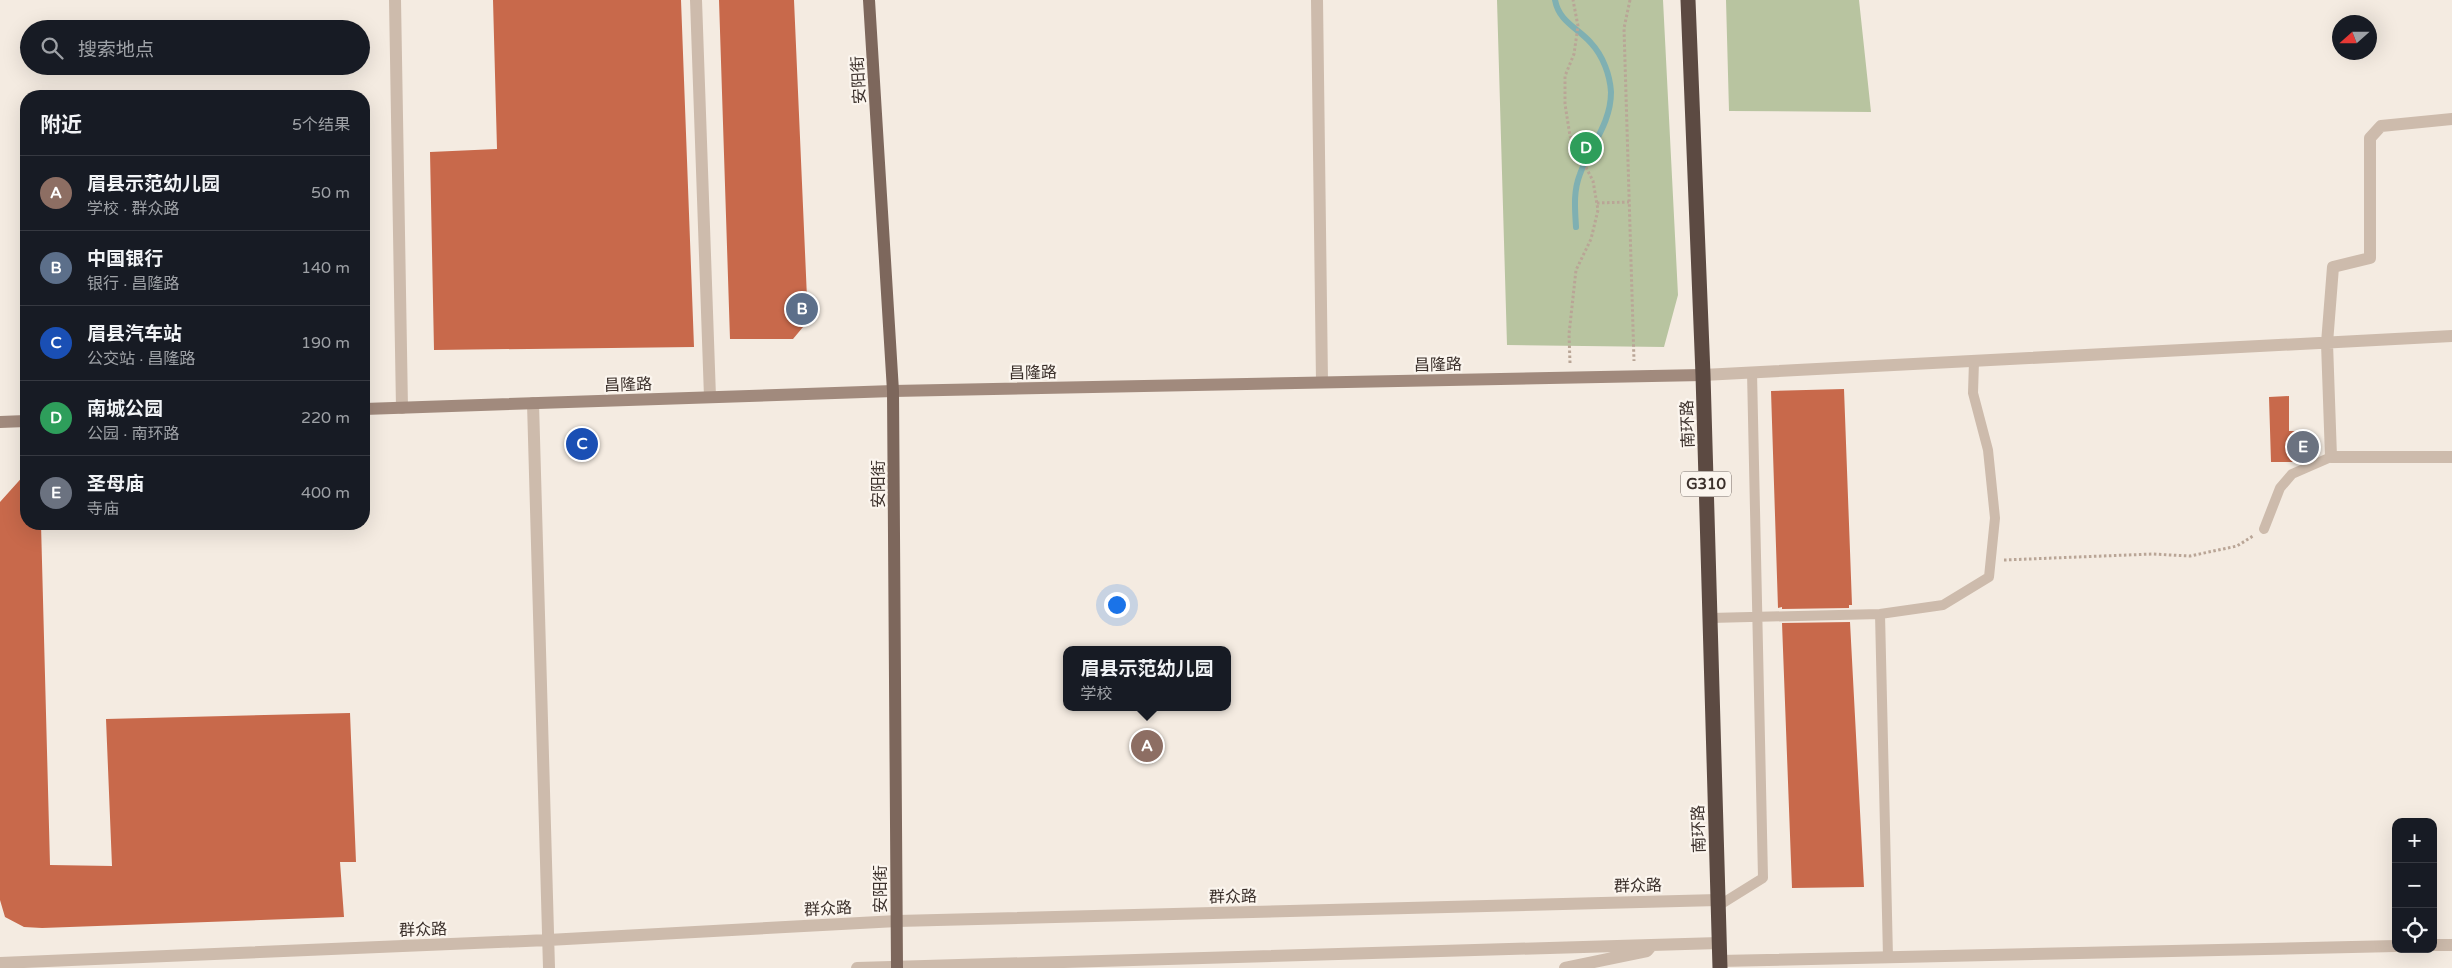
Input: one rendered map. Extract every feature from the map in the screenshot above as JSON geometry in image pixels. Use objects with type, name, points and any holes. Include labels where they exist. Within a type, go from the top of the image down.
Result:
[{"type":"highway","name":"南环路","points":[[1688,0],[1703,375],[1719,964]]},
{"type":"main road","name":"安阳街","points":[[869,0],[893,390],[897,967]]},
{"type":"street","points":[[395,0],[402,408]]},
{"type":"street","points":[[696,0],[710,397]]},
{"type":"street","points":[[1317,0],[1322,382]]},
{"type":"street","points":[[2452,120],[2381,126],[2370,138],[2370,258],[2333,267],[2327,343],[2331,457],[2452,457]]},
{"type":"street","points":[[1703,375],[2452,336]]},
{"type":"street","name":"昌隆路","points":[[370,409],[893,390],[1703,375]]},
{"type":"street","points":[[533,403],[549,968]]},
{"type":"street","points":[[0,422],[20,421]]},
{"type":"street","name":"群众路","points":[[0,963],[548,940],[897,921],[1718,903]]},
{"type":"street","points":[[1565,968],[1647,951],[1654,943]]},
{"type":"street","points":[[857,968],[1039,966],[1654,943],[1719,943]]},
{"type":"street","points":[[2437,946],[2452,945]]},
{"type":"street","points":[[1719,964],[1888,957],[2392,946]]},
{"type":"lane","points":[[1710,618],[1880,614],[1943,604],[1989,577],[1995,518],[1988,450],[1973,393],[1974,361]]},
{"type":"lane","points":[[1718,903],[1763,878],[1752,372]]},
{"type":"lane","points":[[2264,529],[2280,488],[2292,474],[2331,457]]},
{"type":"lane","points":[[1880,614],[1888,957]]},
{"type":"path","points":[[1571,377],[1569,334],[1576,270],[1591,239],[1598,210],[1591,178],[1582,156],[1570,136],[1565,104],[1565,76],[1574,54],[1578,26],[1573,0]]},
{"type":"path","points":[[1630,0],[1624,28],[1635,376]]},
{"type":"path","points":[[1597,203],[1629,202]]},
{"type":"path","points":[[1990,560],[2152,554],[2190,556],[2237,546],[2264,529]]},
{"type":"green space","points":[[1497,0],[1663,0],[1678,295],[1664,347],[1507,345]]},
{"type":"green space","points":[[1726,0],[1859,0],[1871,112],[1729,111]]},
{"type":"building","points":[[493,0],[681,0],[694,347],[434,350],[430,152],[497,149]]},
{"type":"building","points":[[719,0],[794,0],[808,321],[793,339],[730,339]]},
{"type":"building","points":[[1844,389],[1852,605],[1849,605],[1849,608],[1778,608],[1771,391]]},
{"type":"building","points":[[2289,396],[2289,431],[2296,431],[2296,462],[2271,462],[2269,397]]},
{"type":"building","points":[[20,480],[20,530],[41,530],[50,865],[112,866],[106,719],[350,713],[356,862],[340,862],[344,917],[42,928],[24,927],[5,917],[0,900],[0,502]]},
{"type":"building","points":[[1850,622],[1864,887],[1792,888],[1782,623]]},
{"type":"waterway","points":[[1555,0],[1560,14],[1586,38],[1599,54],[1607,72],[1611,92],[1608,114],[1604,125],[1584,164],[1576,187],[1576,227]]},
{"type":"place","name":"南城公园","points":[[1586,148]]},
{"type":"place","name":"中国银行","points":[[802,309]]},
{"type":"place","name":"眉县汽车站","points":[[582,444]]},
{"type":"place","name":"圣母庙","points":[[2303,447]]},
{"type":"place","name":"眉县示范幼儿园","points":[[1147,746]]}]
